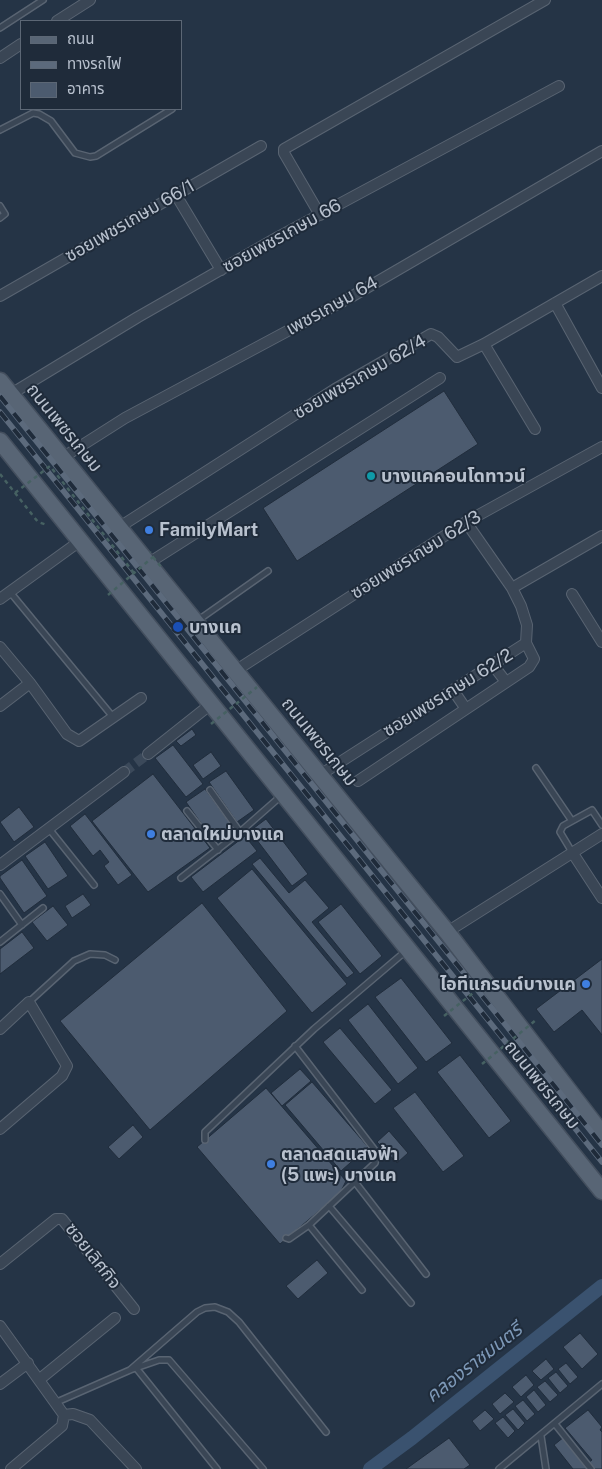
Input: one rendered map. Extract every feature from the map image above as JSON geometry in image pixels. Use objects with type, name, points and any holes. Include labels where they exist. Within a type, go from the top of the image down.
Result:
[{"type":"main road","name":"ถนนเพชรเกษม","points":[[0,381],[447,932],[602,1134]]},
{"type":"main road","name":"ถนนเพชรเกษม","points":[[0,442],[602,1191]]},
{"type":"street","points":[[59,20],[90,0]]},
{"type":"street","points":[[320,215],[284,154],[284,148],[545,0]]},
{"type":"street","points":[[0,58],[20,45]]},
{"type":"street","name":"ซอยเพชรเกษม 66","points":[[11,394],[220,270],[559,86]]},
{"type":"street","name":"ซอยเพชรเกษม 66/1","points":[[0,296],[260,146]]},
{"type":"street","name":"เพชรเกษม 64","points":[[62,458],[125,418],[350,296],[602,151]]},
{"type":"street","points":[[176,195],[220,270]]},
{"type":"street","name":"ซอยเพชรเกษม 62/4","points":[[118,528],[335,389],[431,334],[438,337],[455,357],[484,344],[602,276]]},
{"type":"street","points":[[555,303],[602,388]]},
{"type":"street","points":[[484,344],[535,429]]},
{"type":"street","points":[[149,563],[440,378]]},
{"type":"street","name":"ซอยเพชรเกษม 62/3","points":[[234,671],[466,522],[602,447]]},
{"type":"street","name":"ซอยเพชรเกษม 62/2","points":[[320,775],[526,643],[527,625],[512,588],[466,522]]},
{"type":"street","points":[[512,588],[602,536]]},
{"type":"street","points":[[0,599],[80,541]]},
{"type":"street","points":[[572,594],[602,642]]},
{"type":"street","points":[[358,781],[534,662],[526,643]]},
{"type":"street","points":[[0,647],[30,683],[67,734],[79,741],[141,698]]},
{"type":"street","points":[[493,665],[506,682]]},
{"type":"street","points":[[0,706],[30,683]]},
{"type":"street","points":[[453,690],[466,709]]},
{"type":"street","points":[[148,754],[211,704]]},
{"type":"street","points":[[0,865],[50,830],[124,772]]},
{"type":"street","points":[[447,932],[602,834]]},
{"type":"street","points":[[572,852],[602,898]]},
{"type":"street","points":[[0,1029],[30,1002],[67,1066],[66,1070],[0,1129]]},
{"type":"street","name":"ซอยเลิศกิจ","points":[[0,1264],[56,1219],[62,1219],[134,1309]]},
{"type":"street","points":[[40,1379],[115,1318]]},
{"type":"street","points":[[0,1326],[57,1402],[63,1420]]},
{"type":"street","points":[[0,1384],[28,1363]]},
{"type":"street","points":[[11,1469],[63,1420],[73,1414],[90,1420],[134,1468]]},
{"type":"lane","points":[[0,28],[43,0]]},
{"type":"lane","points":[[0,130],[33,113],[40,114],[51,121],[75,153],[90,157],[96,156],[170,110]]},
{"type":"lane","points":[[0,206],[5,214],[0,218]]},
{"type":"lane","points":[[195,622],[268,571]]},
{"type":"lane","points":[[10,592],[113,717]]},
{"type":"lane","points":[[536,768],[572,821]]},
{"type":"lane","points":[[210,790],[240,832]]},
{"type":"lane","points":[[181,878],[240,832],[283,794]]},
{"type":"lane","points":[[572,852],[560,832],[563,826],[587,811],[592,810],[602,825]]},
{"type":"lane","points":[[187,811],[218,850]]},
{"type":"lane","points":[[50,830],[94,885]]},
{"type":"lane","points":[[0,894],[22,924]]},
{"type":"lane","points":[[0,942],[43,908]]},
{"type":"lane","points":[[205,1140],[205,1132],[295,1046],[407,950]]},
{"type":"lane","points":[[30,1002],[74,961],[90,954],[105,955],[114,960]]},
{"type":"lane","points":[[286,1238],[289,1239],[309,1225],[375,1163],[377,1153],[295,1046]]},
{"type":"lane","points":[[355,1182],[426,1274]]},
{"type":"lane","points":[[329,1206],[411,1303]]},
{"type":"lane","points":[[309,1225],[362,1290]]},
{"type":"lane","points":[[130,1370],[197,1312],[214,1307],[228,1312],[239,1322],[326,1432]]},
{"type":"lane","points":[[57,1402],[130,1370],[159,1360],[169,1360],[263,1469]]},
{"type":"lane","points":[[137,1369],[217,1469]]},
{"type":"lane","points":[[499,1469],[602,1384]]},
{"type":"lane","points":[[555,1424],[591,1469]]},
{"type":"lane","points":[[541,1436],[546,1469]]},
{"type":"path","points":[[15,493],[50,466],[149,563],[108,595]]},
{"type":"path","points":[[0,474],[38,522],[47,524]]},
{"type":"path","points":[[211,724],[257,687]]},
{"type":"path","points":[[444,1016],[492,978]]},
{"type":"path","points":[[482,1064],[536,1020]]},
{"type":"building","name":"บางแคคอนโดทาวน์","points":[[444,391],[478,444],[297,561],[263,508]]},
{"type":"building","points":[[192,729],[196,735],[181,746],[176,741]]},
{"type":"building","points":[[173,745],[203,784],[186,797],[155,758]]},
{"type":"building","points":[[211,752],[221,766],[203,779],[193,765]]},
{"type":"building","points":[[226,771],[254,810],[237,822],[209,782]]},
{"type":"building","name":"ตลาดใหม่บางแค","points":[[153,774],[210,848],[148,892],[92,821]]},
{"type":"building","points":[[205,789],[232,826],[213,840],[186,802]]},
{"type":"building","points":[[19,807],[34,827],[14,842],[0,822]]},
{"type":"building","points":[[85,814],[132,875],[118,885],[104,866],[109,862],[100,850],[93,856],[70,826]]},
{"type":"building","points":[[266,819],[308,874],[292,886],[250,831]]},
{"type":"building","points":[[245,836],[257,851],[203,892],[191,877]]},
{"type":"building","points":[[45,842],[68,876],[48,889],[25,856]]},
{"type":"building","points":[[260,858],[289,893],[305,880],[329,908],[312,922],[354,973],[347,978],[252,864]]},
{"type":"building","points":[[22,860],[47,896],[24,913],[0,878],[0,876]]},
{"type":"building","points":[[252,869],[347,984],[312,1013],[217,898]]},
{"type":"building","points":[[83,894],[91,905],[72,918],[65,906]]},
{"type":"building","points":[[202,903],[287,1011],[150,1130],[60,1021]]},
{"type":"building","points":[[341,904],[382,956],[360,974],[318,922]]},
{"type":"building","points":[[53,906],[68,925],[47,941],[32,922]]},
{"type":"building","points":[[22,932],[34,948],[0,974],[0,949]]},
{"type":"building","name":"ไอทีแกรนด์บางแค","points":[[602,959],[602,1035],[582,1010],[554,1032],[536,1009]]},
{"type":"building","points":[[401,978],[452,1043],[426,1062],[375,997]]},
{"type":"building","points":[[368,1004],[418,1068],[398,1084],[348,1020]]},
{"type":"building","points":[[340,1028],[392,1090],[375,1104],[323,1042]]},
{"type":"building","points":[[460,1055],[511,1121],[489,1138],[437,1072]]},
{"type":"building","points":[[300,1069],[311,1081],[282,1106],[271,1093]]},
{"type":"building","points":[[312,1082],[368,1147],[341,1171],[285,1105]]},
{"type":"building","name":"ตลาดสดแสงฟ้า (5 แพะ) บางแค","points":[[266,1088],[346,1181],[340,1193],[280,1244],[197,1147]]},
{"type":"building","points":[[415,1092],[464,1156],[443,1172],[393,1108]]},
{"type":"building","points":[[133,1125],[143,1137],[119,1159],[108,1147]]},
{"type":"building","points":[[389,1131],[408,1153],[397,1163],[377,1142]]},
{"type":"building","points":[[317,1260],[328,1273],[298,1299],[286,1286]]},
{"type":"building","points":[[580,1333],[598,1354],[582,1369],[563,1347]]},
{"type":"building","points":[[546,1359],[554,1369],[541,1380],[532,1371]]},
{"type":"building","points":[[566,1363],[578,1377],[570,1384],[558,1369]]},
{"type":"building","points":[[556,1372],[568,1386],[560,1393],[548,1378]]},
{"type":"building","points":[[526,1375],[534,1385],[521,1397],[512,1387]]},
{"type":"building","points":[[545,1381],[558,1395],[550,1402],[537,1387]]},
{"type":"building","points":[[534,1390],[546,1405],[538,1412],[526,1397]]},
{"type":"building","points":[[505,1393],[514,1402],[500,1414],[492,1404]]},
{"type":"building","points":[[523,1400],[535,1414],[527,1421],[515,1406]]},
{"type":"building","points":[[513,1409],[525,1423],[518,1430],[505,1415]]},
{"type":"building","points":[[485,1410],[494,1419],[480,1431],[472,1421]]},
{"type":"building","points":[[588,1410],[602,1427],[600,1430],[602,1432],[602,1469],[592,1469],[588,1463],[592,1460],[565,1428]]},
{"type":"building","points":[[503,1417],[515,1431],[508,1438],[495,1423]]},
{"type":"building","points":[[564,1437],[590,1469],[573,1469],[554,1445]]},
{"type":"building","points":[[449,1438],[470,1465],[464,1469],[406,1469]]},
{"type":"waterway","name":"คลองราชมนตรี","points":[[370,1469],[412,1438],[602,1286]]},
{"type":"tunnel","points":[[124,772],[148,754]]},
{"type":"railway","points":[[0,396],[602,1145]]},
{"type":"railway","points":[[0,412],[602,1162]]},
{"type":"place","name":"บางแคคอนโดทาวน์","points":[[371,476]]},
{"type":"place","name":"FamilyMart","points":[[149,530]]},
{"type":"place","name":"บางแค","points":[[178,627]]},
{"type":"place","name":"ตลาดใหม่บางแค","points":[[151,834]]},
{"type":"place","name":"ไอทีแกรนด์บางแค","points":[[586,984]]},
{"type":"place","name":"ตลาดสดแสงฟ้า (5 แพะ) บางแค","points":[[271,1164]]}]
